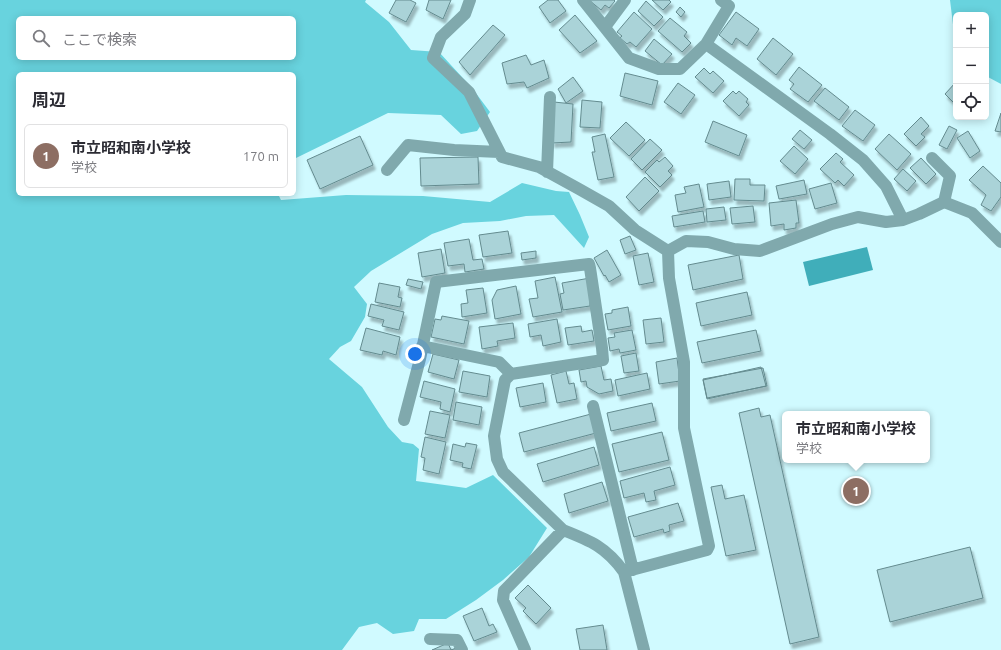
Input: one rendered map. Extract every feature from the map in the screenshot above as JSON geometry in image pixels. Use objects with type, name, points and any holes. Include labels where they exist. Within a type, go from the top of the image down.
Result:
[{"type":"street","points":[[470,0],[465,14],[441,37],[433,58],[469,92],[502,157],[539,167],[609,206],[635,230],[668,251]]},
{"type":"street","points":[[583,0],[606,27],[629,58],[659,69],[680,69],[706,44],[728,2]]},
{"type":"street","points":[[606,27],[625,0]]},
{"type":"street","points":[[706,44],[830,134],[863,160],[886,186],[903,220]]},
{"type":"street","points":[[547,172],[550,97]]},
{"type":"street","points":[[387,170],[408,145],[454,150],[500,152]]},
{"type":"street","points":[[932,158],[950,176],[944,202]]},
{"type":"street","points":[[668,251],[686,241],[708,242],[734,249],[760,251],[832,224],[858,217],[886,222],[903,220],[944,202],[972,213],[1001,242]]},
{"type":"street","points":[[628,571],[707,550],[709,546],[684,428],[684,362],[669,278],[668,251]]},
{"type":"street","points":[[404,420],[436,282],[588,264],[590,268],[602,348],[602,360],[511,374],[505,380],[494,436],[497,459],[504,472],[563,530],[596,544],[628,571]]},
{"type":"street","points":[[422,346],[499,362],[511,374]]},
{"type":"street","points":[[593,406],[644,650]]},
{"type":"street","points":[[525,650],[503,600],[504,591],[563,530]]},
{"type":"street","points":[[430,639],[457,640],[462,650]]},
{"type":"shaded area","points":[[0,0],[366,0],[365,2],[389,22],[411,50],[439,52],[472,88],[490,112],[477,131],[461,134],[441,115],[388,113],[296,158],[296,72],[16,72],[16,196],[279,196],[281,200],[346,195],[423,196],[490,202],[522,183],[556,191],[569,192],[589,237],[584,248],[554,215],[526,216],[500,221],[463,223],[432,234],[371,271],[354,287],[367,304],[365,317],[351,341],[340,347],[329,359],[362,387],[388,427],[402,442],[413,444],[419,449],[416,481],[466,488],[493,475],[547,528],[529,557],[503,580],[476,600],[446,619],[419,619],[414,631],[393,634],[377,623],[359,627],[342,650],[0,650]]},
{"type":"shaded area","points":[[950,0],[1001,0],[1001,84],[989,78],[989,12],[953,12],[953,24]]},
{"type":"shaded area","points":[[867,247],[873,270],[809,286],[803,262]]},
{"type":"building","points":[[396,0],[410,0],[416,3],[406,22],[389,13]]},
{"type":"building","points":[[429,0],[451,0],[443,19],[426,10]]},
{"type":"building","points":[[548,0],[558,0],[566,11],[550,23],[539,7]]},
{"type":"building","points":[[589,0],[615,1],[609,8],[605,5],[601,10]]},
{"type":"building","points":[[652,0],[669,0],[671,2],[663,10]]},
{"type":"building","points":[[646,1],[663,17],[654,26],[638,11]]},
{"type":"building","points":[[680,7],[685,12],[681,17],[676,12]]},
{"type":"building","points":[[634,12],[652,29],[636,47],[630,42],[627,44],[620,38],[622,36],[617,32]]},
{"type":"building","points":[[736,12],[759,29],[747,46],[736,38],[732,45],[719,35]]},
{"type":"building","points":[[575,15],[597,41],[580,53],[559,30]]},
{"type":"building","points":[[670,18],[687,32],[684,36],[691,43],[682,52],[658,31]]},
{"type":"building","points":[[493,25],[505,35],[470,75],[459,62]]},
{"type":"building","points":[[773,38],[793,54],[776,75],[757,59]]},
{"type":"building","points":[[654,39],[672,54],[662,65],[645,51]]},
{"type":"building","points":[[526,55],[531,65],[544,60],[549,78],[527,88],[524,82],[507,84],[502,63]]},
{"type":"building","points":[[799,67],[822,85],[808,102],[790,89],[794,84],[789,80]]},
{"type":"building","points":[[704,68],[710,74],[713,71],[724,81],[713,93],[695,77]]},
{"type":"building","points":[[625,73],[658,81],[652,105],[620,96]]},
{"type":"building","points":[[573,77],[583,91],[566,103],[558,89]]},
{"type":"building","points":[[678,83],[695,95],[681,114],[664,102]]},
{"type":"building","points":[[953,85],[953,102],[945,94]]},
{"type":"building","points":[[825,88],[849,107],[839,120],[814,101]]},
{"type":"building","points":[[733,91],[736,94],[739,91],[748,99],[746,102],[749,105],[739,116],[723,101]]},
{"type":"building","points":[[582,100],[602,102],[600,128],[580,127]]},
{"type":"building","points":[[554,102],[573,104],[571,142],[552,143]]},
{"type":"building","points":[[855,110],[875,125],[863,141],[842,126]]},
{"type":"building","points":[[1001,113],[1001,132],[995,131]]},
{"type":"building","points":[[921,117],[929,126],[921,134],[925,137],[916,146],[904,134]]},
{"type":"building","points":[[713,121],[747,135],[739,156],[705,142]]},
{"type":"building","points":[[626,122],[645,140],[629,156],[610,138]]},
{"type":"building","points":[[949,126],[957,130],[947,149],[939,145]]},
{"type":"building","points":[[800,130],[812,140],[804,149],[792,139]]},
{"type":"building","points":[[968,131],[980,151],[970,158],[957,138]]},
{"type":"building","points":[[605,134],[614,177],[598,180],[592,152],[595,152],[592,137]]},
{"type":"building","points":[[889,134],[911,154],[897,170],[875,149]]},
{"type":"building","points":[[360,136],[373,165],[320,189],[307,160]]},
{"type":"building","points":[[650,139],[662,150],[642,170],[631,159]]},
{"type":"building","points":[[794,146],[808,159],[795,174],[780,161]]},
{"type":"building","points":[[836,153],[843,159],[840,162],[854,175],[844,186],[838,180],[835,183],[820,169]]},
{"type":"building","points":[[478,157],[479,184],[421,186],[420,158]]},
{"type":"building","points":[[665,157],[673,166],[668,171],[672,175],[660,187],[645,172],[657,160],[659,162]]},
{"type":"building","points":[[921,158],[936,174],[926,184],[910,168]]},
{"type":"building","points":[[983,166],[1001,183],[1001,197],[991,211],[981,205],[986,195],[969,180]]},
{"type":"building","points":[[903,169],[916,181],[907,191],[894,179]]},
{"type":"building","points":[[645,177],[659,191],[639,211],[626,197]]},
{"type":"building","points":[[735,179],[750,179],[750,185],[765,185],[764,201],[734,200]]},
{"type":"building","points":[[804,180],[807,194],[779,199],[776,186]]},
{"type":"building","points":[[729,181],[731,197],[709,200],[707,184]]},
{"type":"building","points":[[831,183],[837,203],[815,209],[809,189]]},
{"type":"building","points":[[699,184],[704,207],[678,212],[675,195],[686,193],[684,187]]},
{"type":"building","points":[[796,200],[799,223],[796,223],[796,228],[784,230],[784,224],[771,226],[769,203]]},
{"type":"building","points":[[753,206],[755,222],[732,224],[730,208]]},
{"type":"building","points":[[724,207],[726,220],[707,222],[706,209]]},
{"type":"building","points":[[703,211],[705,222],[674,227],[672,216]]},
{"type":"building","points":[[508,231],[512,253],[483,257],[479,235]]},
{"type":"building","points":[[630,236],[636,250],[625,254],[620,240]]},
{"type":"building","points":[[469,239],[473,260],[482,259],[484,269],[465,272],[464,264],[448,266],[444,243]]},
{"type":"building","points":[[441,249],[445,273],[422,277],[418,253]]},
{"type":"building","points":[[607,250],[621,275],[609,282],[594,258]]},
{"type":"building","points":[[536,251],[536,258],[522,260],[521,253]]},
{"type":"building","points":[[648,253],[654,282],[639,285],[633,256]]},
{"type":"building","points":[[739,255],[743,279],[693,290],[688,265]]},
{"type":"building","points":[[555,277],[562,312],[533,317],[529,299],[538,298],[535,281]]},
{"type":"building","points":[[590,278],[590,306],[563,310],[560,294],[564,293],[562,283]]},
{"type":"building","points":[[408,279],[423,282],[421,289],[406,285]]},
{"type":"building","points":[[379,283],[400,287],[398,297],[402,298],[400,307],[375,302]]},
{"type":"building","points":[[516,286],[521,314],[495,319],[492,300],[497,290]]},
{"type":"building","points":[[483,288],[487,313],[462,317],[461,304],[468,303],[466,290]]},
{"type":"building","points":[[747,292],[752,315],[701,326],[696,303]]},
{"type":"building","points":[[371,304],[404,312],[399,330],[382,326],[384,320],[368,316]]},
{"type":"building","points":[[628,307],[631,326],[608,330],[605,314],[612,313],[612,310]]},
{"type":"building","points":[[442,316],[469,321],[464,344],[431,337],[435,319],[441,320]]},
{"type":"building","points":[[661,318],[664,342],[646,344],[643,320]]},
{"type":"building","points":[[557,319],[561,342],[543,346],[541,335],[530,337],[528,324]]},
{"type":"building","points":[[513,323],[515,338],[497,341],[498,346],[482,349],[479,327]]},
{"type":"building","points":[[581,326],[582,332],[592,330],[594,341],[568,345],[565,328]]},
{"type":"building","points":[[366,328],[400,337],[396,355],[383,351],[382,355],[360,350]]},
{"type":"building","points":[[632,330],[636,350],[620,353],[619,349],[610,351],[608,338],[615,337],[614,333]]},
{"type":"building","points":[[756,330],[761,351],[702,363],[697,342]]},
{"type":"building","points":[[636,353],[639,371],[624,373],[621,356]]},
{"type":"building","points":[[433,354],[459,360],[454,379],[428,372]]},
{"type":"building","points":[[677,358],[680,381],[659,384],[656,362]]},
{"type":"building","points":[[601,366],[604,380],[611,379],[613,391],[599,394],[587,387],[586,381],[581,382],[579,370]]},
{"type":"building","points":[[761,367],[766,386],[707,399],[703,380]]},
{"type":"building","points":[[763,368],[767,386],[707,398],[703,379]]},
{"type":"building","points":[[463,371],[490,376],[487,397],[459,392]]},
{"type":"building","points":[[566,371],[569,384],[574,383],[577,399],[557,403],[551,375]]},
{"type":"building","points":[[647,373],[650,389],[618,396],[615,380]]},
{"type":"building","points":[[424,381],[455,389],[450,412],[440,409],[441,402],[420,397]]},
{"type":"building","points":[[543,383],[546,402],[520,407],[516,388]]},
{"type":"building","points":[[456,402],[482,407],[479,425],[453,420]]},
{"type":"building","points":[[652,403],[656,421],[611,431],[607,413]]},
{"type":"building","points":[[759,408],[761,417],[770,415],[819,637],[790,644],[739,413]]},
{"type":"building","points":[[430,411],[450,415],[445,438],[425,434]]},
{"type":"building","points":[[591,414],[596,433],[524,452],[519,433]]},
{"type":"building","points":[[662,432],[669,460],[619,472],[612,444]]},
{"type":"building","points":[[425,437],[446,442],[439,474],[423,470],[425,458],[421,457]]},
{"type":"building","points":[[466,443],[477,445],[471,469],[462,467],[463,463],[450,460],[453,444],[465,447]]},
{"type":"building","points":[[594,447],[599,465],[543,482],[537,464]]},
{"type":"building","points":[[670,467],[675,485],[654,491],[656,500],[646,502],[644,493],[624,498],[620,481]]},
{"type":"building","points":[[602,482],[608,501],[569,513],[564,494]]},
{"type":"building","points":[[722,485],[725,499],[744,495],[756,550],[726,556],[711,487]]},
{"type":"building","points":[[678,503],[684,521],[669,525],[670,531],[664,533],[663,529],[634,537],[628,517]]},
{"type":"building","points":[[970,547],[983,598],[890,622],[877,570]]},
{"type":"building","points":[[528,585],[551,608],[536,624],[523,611],[526,608],[515,598]]},
{"type":"building","points":[[482,608],[489,626],[493,624],[497,632],[474,641],[463,616]]},
{"type":"building","points":[[603,625],[607,650],[580,650],[576,629]]},
{"type":"building","points":[[448,643],[451,650],[432,650]]},
{"type":"place","name":"市立昭和南小学校","points":[[856,491]]}]
